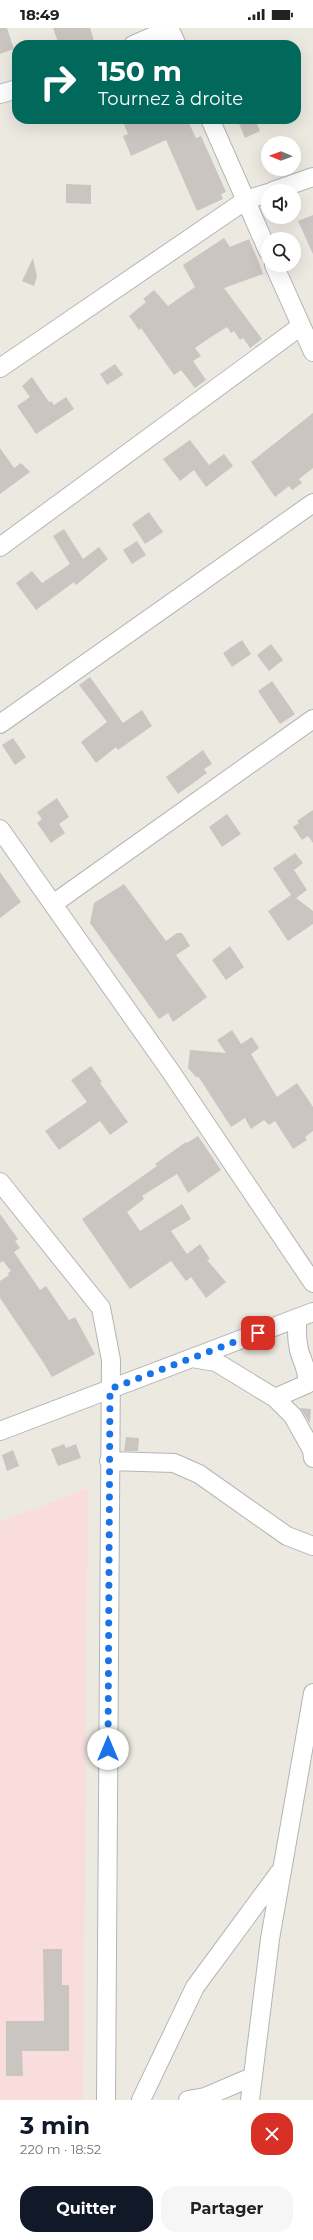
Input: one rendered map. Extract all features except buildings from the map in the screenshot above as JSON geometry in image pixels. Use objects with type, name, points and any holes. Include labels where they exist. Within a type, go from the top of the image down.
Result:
[{"type":"street","points":[[144,40],[170,28],[175,40]]},
{"type":"street","points":[[0,94],[12,90]]},
{"type":"street","points":[[212,124],[261,235]]},
{"type":"street","points":[[293,184],[313,177]]},
{"type":"street","points":[[0,368],[246,200],[261,195]]},
{"type":"street","points":[[277,272],[313,352]]},
{"type":"street","points":[[0,548],[301,326]]},
{"type":"street","points":[[0,724],[313,503]]},
{"type":"street","points":[[53,904],[313,719]]},
{"type":"street","points":[[0,829],[171,1072],[313,1283]]},
{"type":"street","points":[[0,1182],[101,1308],[111,1360],[109,1461],[106,2100]]},
{"type":"street","points":[[0,1431],[305,1315]]},
{"type":"street","points":[[275,1398],[307,1384],[308,1378],[299,1348],[296,1329],[305,1315]]},
{"type":"street","points":[[192,1358],[216,1362],[275,1398],[293,1416],[312,1450],[313,1458]]},
{"type":"street","points":[[109,1461],[174,1463],[199,1474],[287,1536],[313,1546]]},
{"type":"street","points":[[250,2100],[270,1939],[313,1693]]},
{"type":"street","points":[[141,2100],[195,1987],[282,1869]]},
{"type":"street","points":[[200,2099],[252,2077]]},
{"type":"shaded area","points":[[88,1488],[83,2100],[0,2100],[0,1522]]},
{"type":"route","points":[[108,1749],[110,1389],[258,1333]]}]
